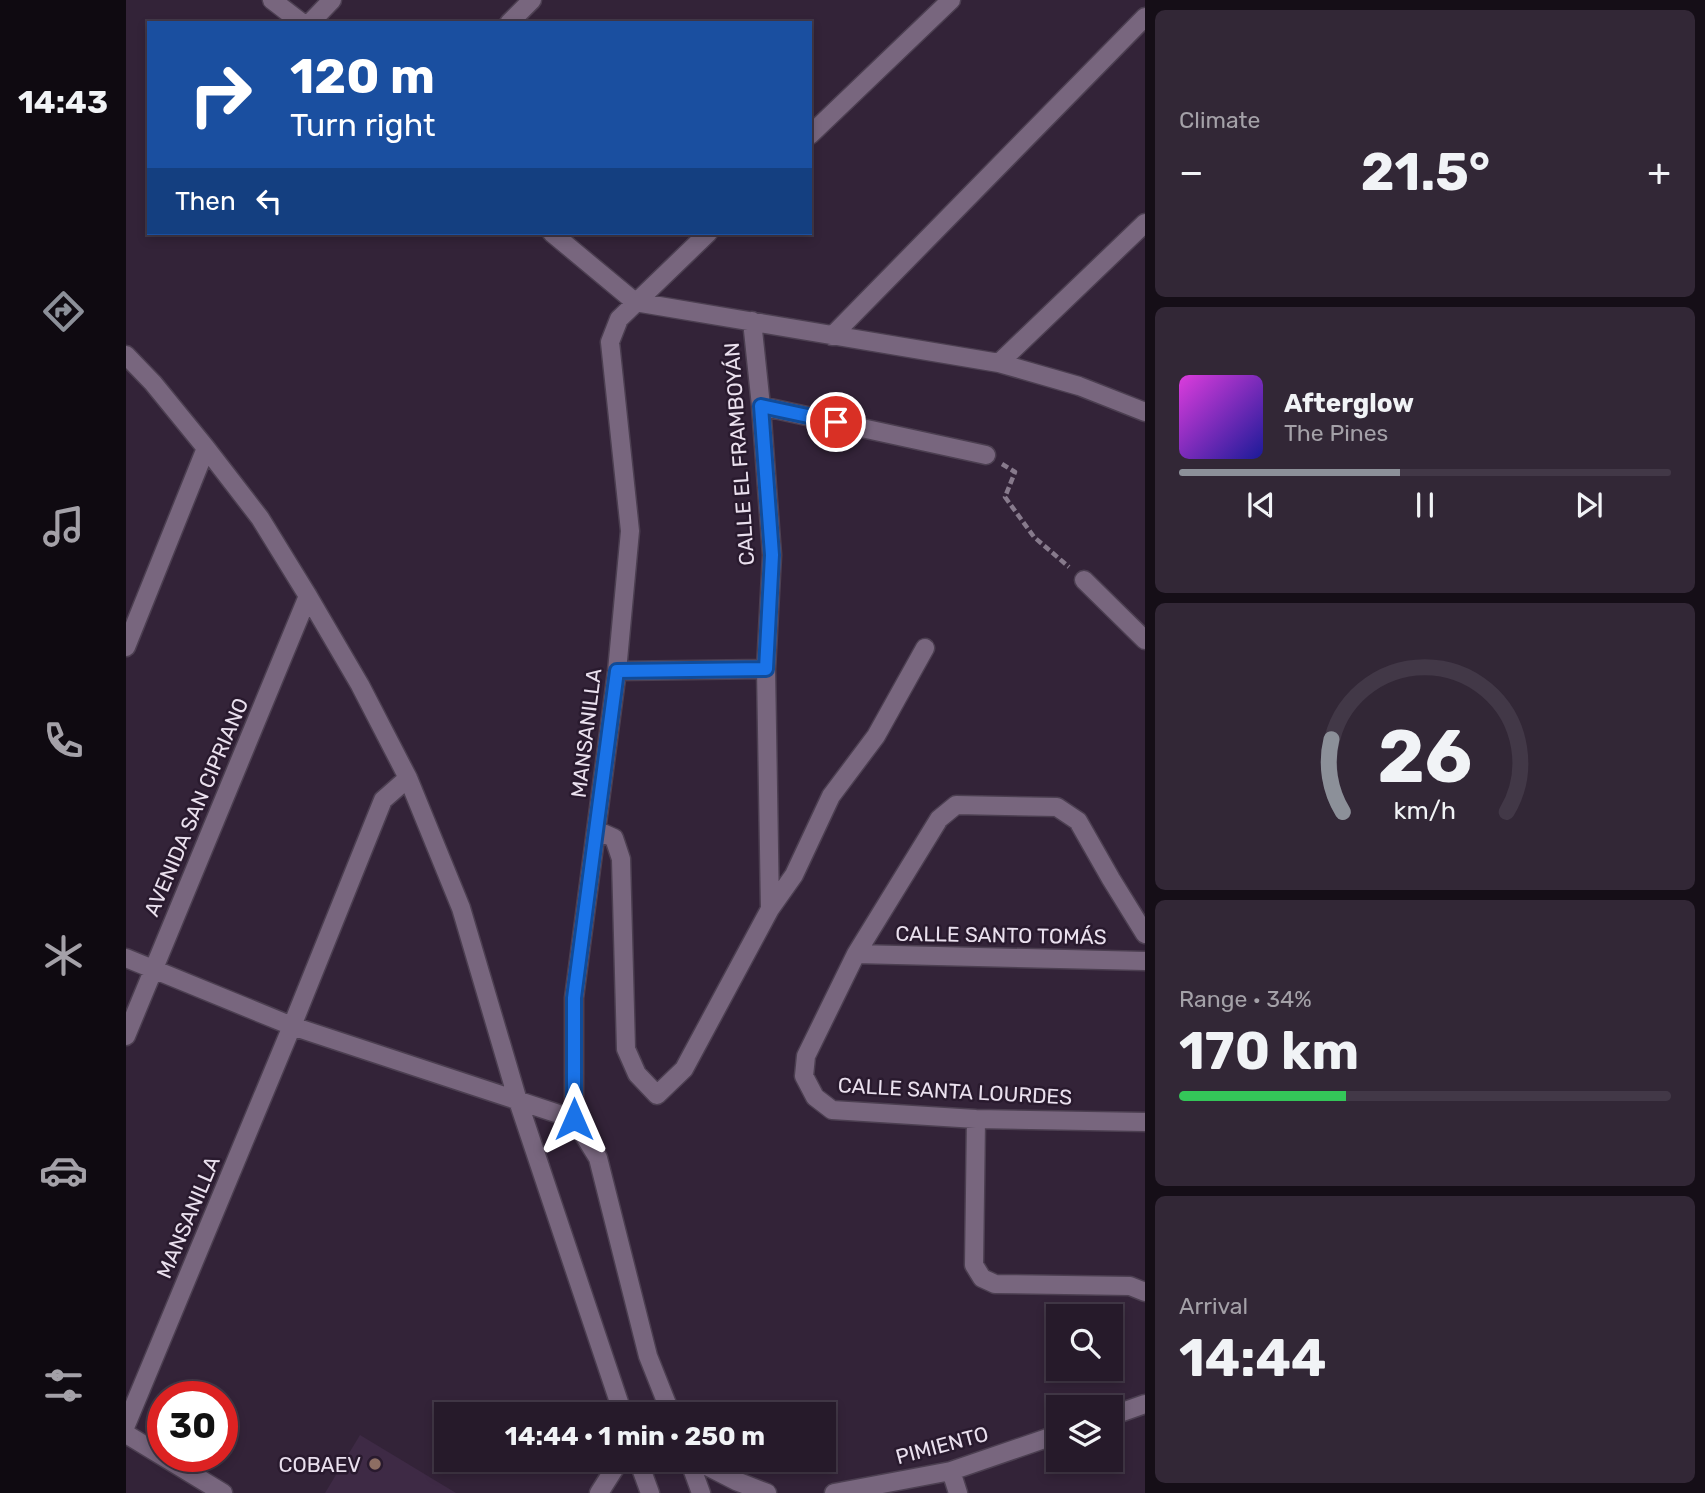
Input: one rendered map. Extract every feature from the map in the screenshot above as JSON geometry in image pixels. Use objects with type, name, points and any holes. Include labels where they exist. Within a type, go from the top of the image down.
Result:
[{"type":"street","points":[[272,0],[299,21]]},
{"type":"street","points":[[312,21],[332,0]]},
{"type":"street","points":[[511,21],[532,0]]},
{"type":"street","points":[[812,133],[951,0]]},
{"type":"street","points":[[832,337],[1145,17]]},
{"type":"street","points":[[999,363],[1145,223]]},
{"type":"street","points":[[554,235],[635,302],[999,363],[1079,386],[1145,412]]},
{"type":"street","name":"MANSANILLA","points":[[574,1119],[574,998],[617,671],[630,531],[610,342],[619,319],[706,235]]},
{"type":"street","name":"CALLE EL FRAMBOYÁN","points":[[596,831],[614,838],[621,859],[626,1049],[637,1074],[657,1096],[684,1069],[770,909],[766,669],[772,555],[752,321]]},
{"type":"street","points":[[126,355],[153,383],[260,518],[360,685],[408,778],[461,908],[518,1101],[619,1402]]},
{"type":"street","points":[[761,406],[986,455]]},
{"type":"street","points":[[126,647],[206,448]]},
{"type":"street","points":[[1084,580],[1145,640]]},
{"type":"street","name":"AVENIDA SAN CIPRIANO","points":[[126,1036],[308,596]]},
{"type":"street","points":[[770,909],[794,874],[831,796],[876,736],[925,648]]},
{"type":"street","points":[[617,671],[766,669]]},
{"type":"street","name":"MANSANILLA","points":[[126,1425],[383,800],[408,778]]},
{"type":"street","name":"CALLE SANTA LOURDES","points":[[1145,934],[1078,821],[1068,814],[1057,807],[956,805],[939,818],[856,954],[806,1056],[804,1076],[815,1097],[832,1110],[976,1119],[1145,1122]]},
{"type":"street","name":"CALLE SANTO TOMÁS","points":[[856,954],[1145,961]]},
{"type":"street","points":[[126,958],[292,1026],[574,1119],[598,1158],[648,1356],[666,1402]]},
{"type":"street","points":[[976,1119],[974,1265],[982,1278],[995,1284],[1130,1286],[1145,1292]]},
{"type":"street","points":[[1123,1412],[1145,1404]]},
{"type":"street","points":[[126,1434],[223,1493]]},
{"type":"street","name":"PIMIENTO","points":[[834,1493],[951,1471],[1046,1438]]},
{"type":"street","points":[[951,1471],[958,1493]]},
{"type":"street","points":[[598,1493],[612,1472]]},
{"type":"street","points":[[642,1472],[649,1493]]},
{"type":"street","points":[[693,1472],[701,1493]]},
{"type":"street","points":[[718,1472],[767,1493]]},
{"type":"path","points":[[986,455],[1015,471],[1005,497],[1034,537],[1084,580]]},
{"type":"shaded area","name":"COBAEV","points":[[360,1435],[456,1493],[325,1493]]},
{"type":"place","name":"COBAEV","points":[[375,1464]]},
{"type":"route","points":[[574,1119],[574,998],[617,671],[766,669],[772,555],[761,406],[836,422]]}]
